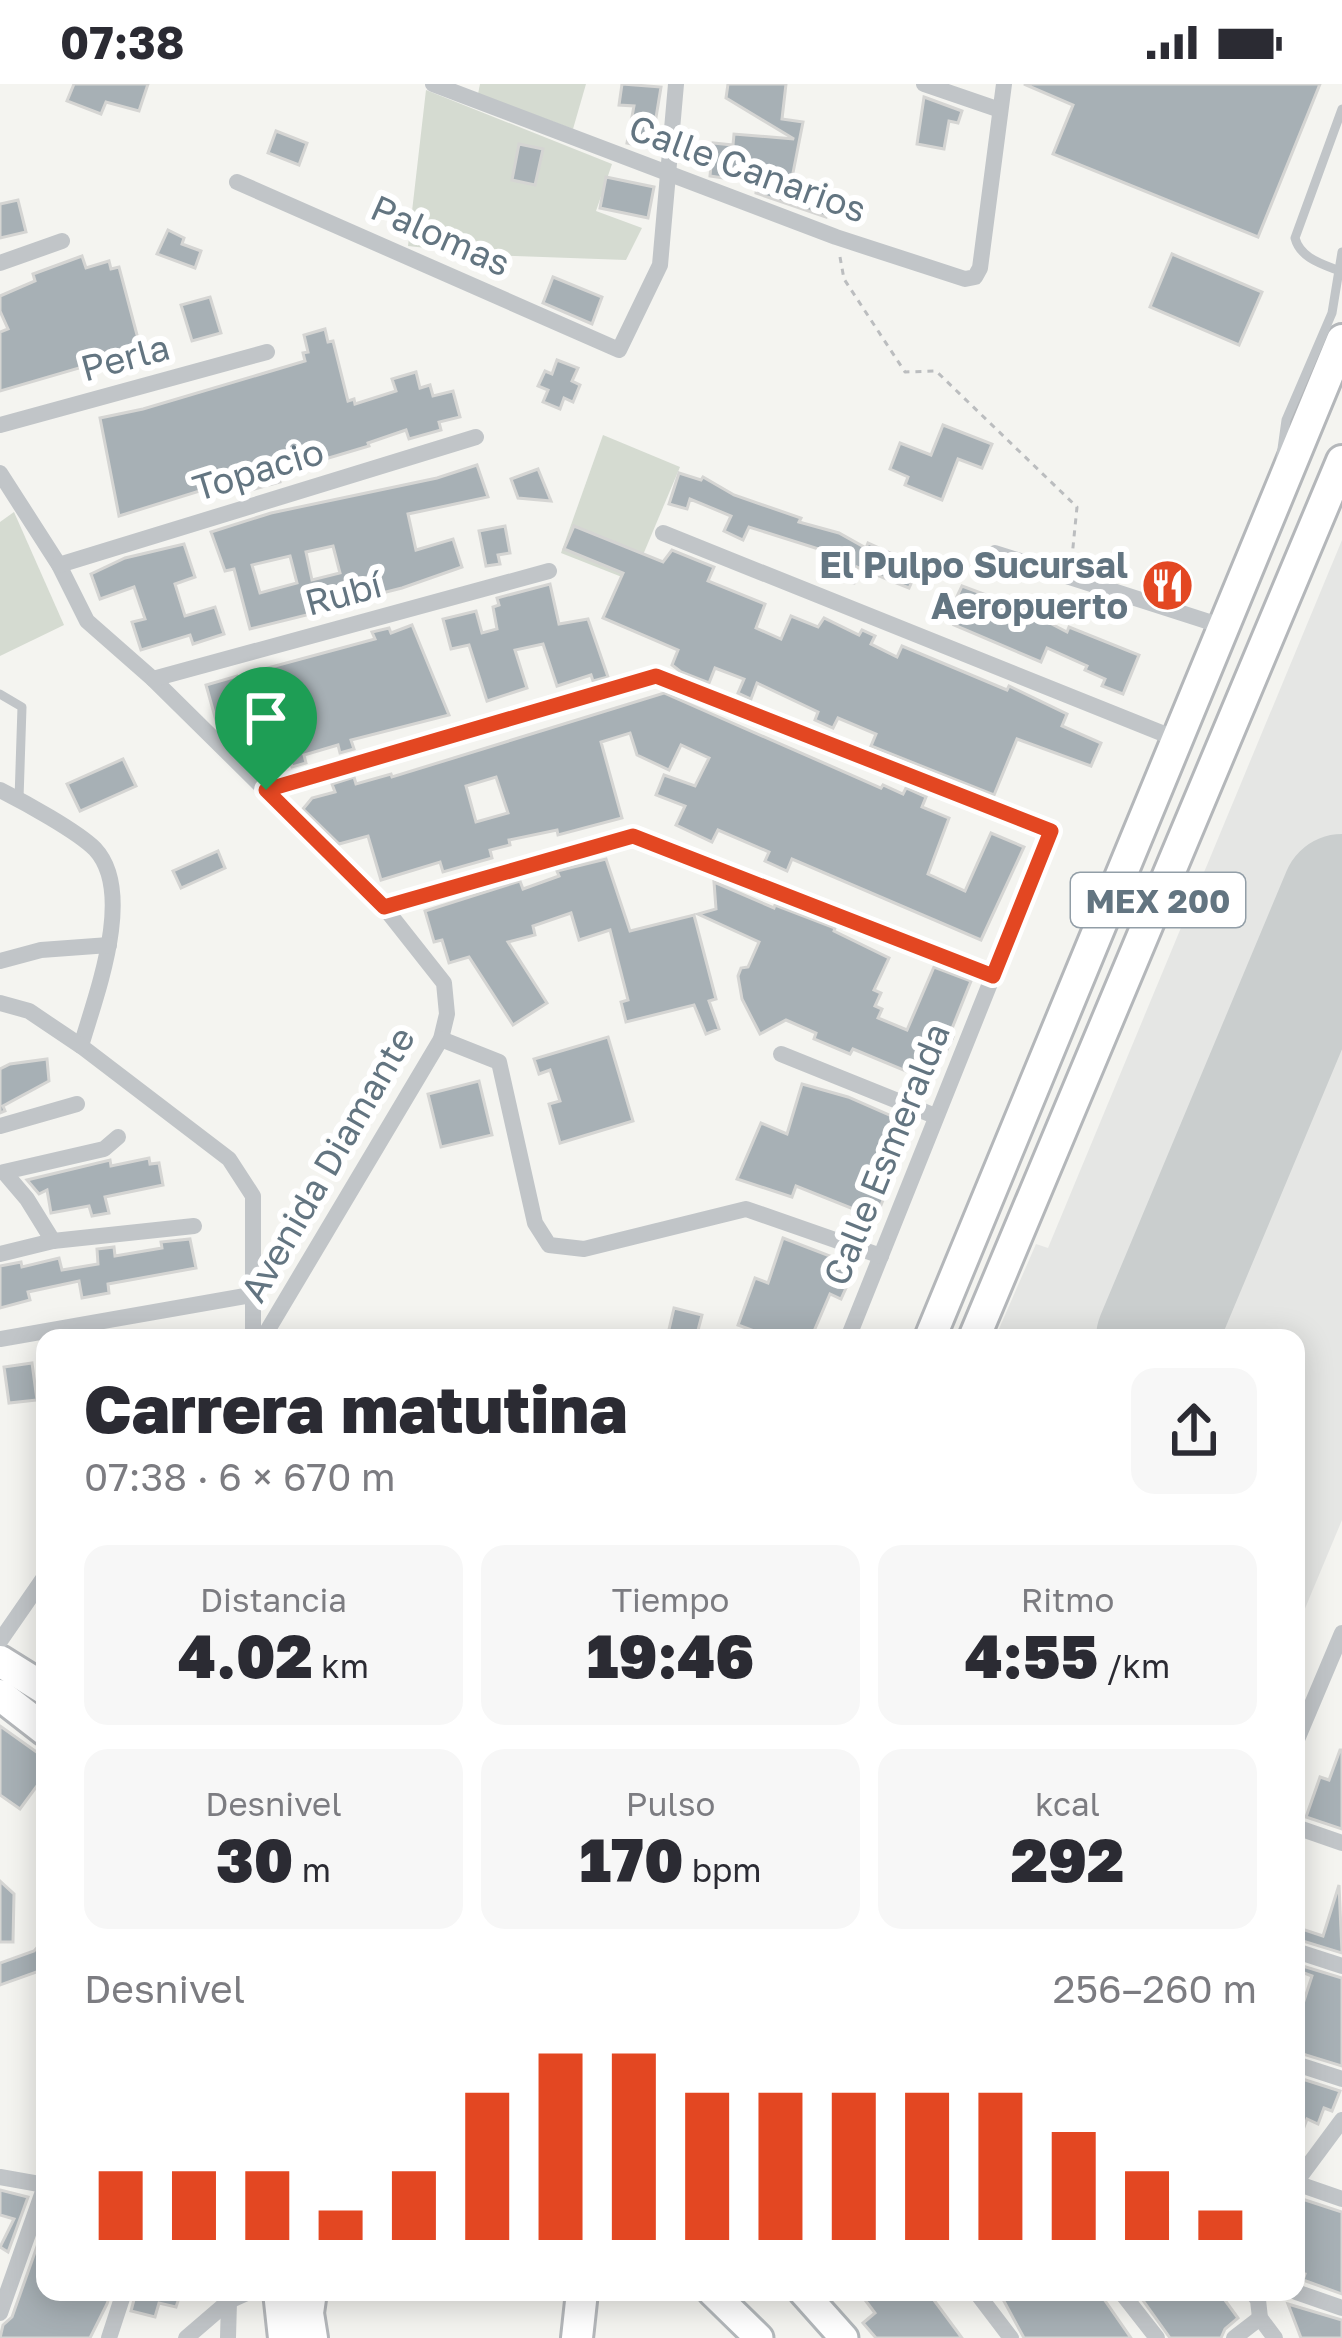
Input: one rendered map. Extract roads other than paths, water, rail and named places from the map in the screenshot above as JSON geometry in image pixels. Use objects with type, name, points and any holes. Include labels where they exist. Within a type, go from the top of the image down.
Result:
[{"type":"highway","name":"MEX 200","points":[[934,1329],[1342,340]]},
{"type":"highway","name":"MEX 200","points":[[978,1329],[1342,461]]},
{"type":"highway","points":[[1281,489],[1323,508]]},
{"type":"highway","points":[[0,1660],[36,1682]]},
{"type":"highway","points":[[0,1695],[36,1723]]},
{"type":"highway","points":[[271,2301],[284,2338]]},
{"type":"highway","points":[[310,2301],[312,2338]]},
{"type":"highway","points":[[577,2338],[581,2301]]},
{"type":"main road","points":[[721,2301],[760,2338]]},
{"type":"main road","points":[[819,2301],[844,2338]]},
{"type":"street","name":"Calle Canarios","points":[[433,84],[836,237],[965,279],[975,277],[980,268],[1000,110]]},
{"type":"street","points":[[667,173],[676,84]]},
{"type":"street","points":[[925,84],[1000,110],[1004,84]]},
{"type":"street","name":"Palomas","points":[[237,182],[619,350],[660,266],[667,173]]},
{"type":"street","points":[[0,263],[62,241]]},
{"type":"street","name":"Perla","points":[[0,425],[267,352]]},
{"type":"street","name":"Topacio","points":[[59,565],[476,437]]},
{"type":"street","name":"Avenida Diamante","points":[[0,473],[59,565],[87,621],[153,679],[384,907],[444,983],[447,1014],[441,1039],[268,1329]]},
{"type":"street","points":[[663,533],[1179,740]]},
{"type":"street","points":[[995,554],[1225,627]]},
{"type":"street","name":"Rubí","points":[[153,679],[549,571]]},
{"type":"street","name":"Calle Esmeralda","points":[[266,790],[656,676],[1051,831],[852,1329]]},
{"type":"street","points":[[0,790],[96,850],[109,879],[110,945],[80,1046]]},
{"type":"street","points":[[384,907],[633,836],[993,976]]},
{"type":"street","points":[[0,962],[40,950],[110,945]]},
{"type":"street","points":[[0,1003],[29,1011],[229,1159],[253,1196],[253,1329]]},
{"type":"street","points":[[441,1039],[499,1061],[535,1223],[549,1245],[584,1249],[746,1209],[881,1256]]},
{"type":"street","points":[[781,1054],[935,1116]]},
{"type":"street","points":[[0,1126],[77,1105]]},
{"type":"street","points":[[1,1173],[104,1149],[118,1137]]},
{"type":"street","points":[[1,1173],[27,1199],[53,1241]]},
{"type":"street","points":[[0,1253],[53,1241],[194,1226]]},
{"type":"street","points":[[57,1329],[251,1295]]},
{"type":"street","points":[[0,1339],[36,1333]]},
{"type":"street","points":[[0,1642],[36,1589]]},
{"type":"street","points":[[1305,1723],[1338,1654],[1342,1633]]},
{"type":"street","points":[[1305,1830],[1342,1843]]},
{"type":"street","points":[[1305,1954],[1342,1966]]},
{"type":"street","points":[[1305,2067],[1342,2079]]},
{"type":"street","points":[[1305,2171],[1342,2120]]},
{"type":"street","points":[[0,2177],[36,2184]]},
{"type":"street","points":[[1305,2186],[1342,2199]]},
{"type":"street","points":[[0,2313],[36,2211]]},
{"type":"street","points":[[1305,2295],[1342,2308]]},
{"type":"street","points":[[109,2338],[121,2301]]},
{"type":"street","points":[[186,2338],[229,2301]]},
{"type":"street","points":[[228,2338],[229,2301]]},
{"type":"street","points":[[983,2301],[1011,2338]]},
{"type":"street","points":[[1128,2301],[1157,2338]]},
{"type":"street","points":[[1234,2338],[1258,2301]]},
{"type":"street","points":[[1258,2301],[1275,2338]]},
{"type":"lane","points":[[1337,270],[1313,260],[1298,248],[1295,238],[1342,109]]},
{"type":"lane","points":[[1281,489],[1279,452],[1286,420],[1332,313],[1342,252]]},
{"type":"lane","points":[[0,694],[22,707],[19,799]]},
{"type":"place","name":"El Pulpo Sucursal Aeropuerto","points":[[1167,585]]}]
